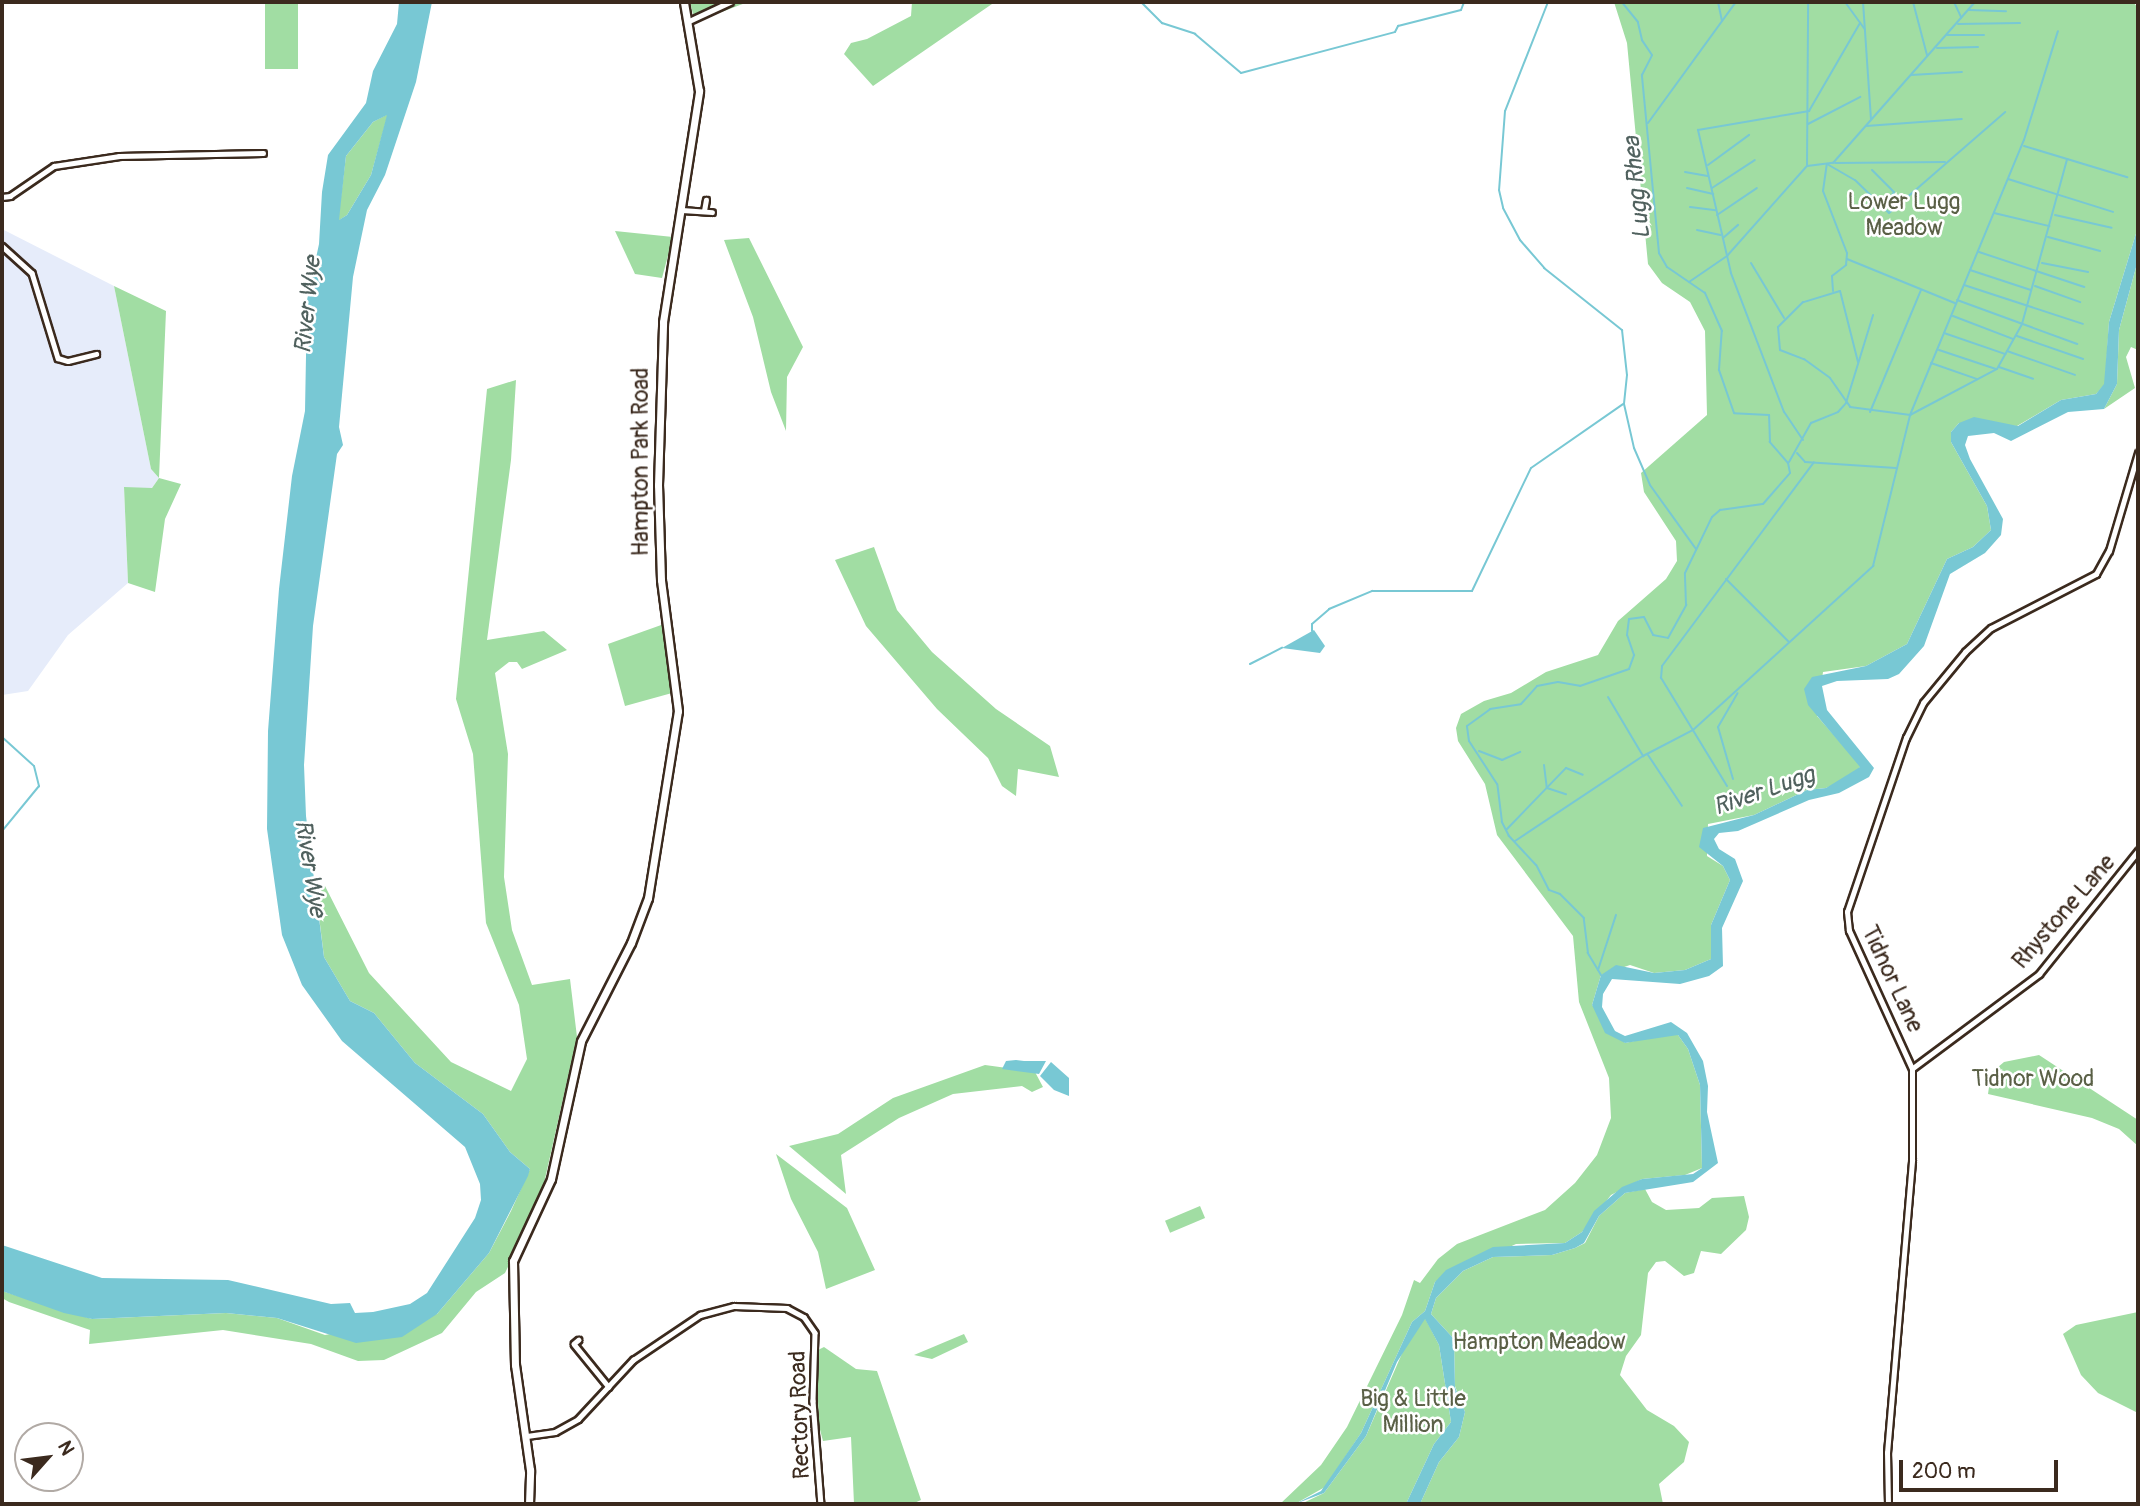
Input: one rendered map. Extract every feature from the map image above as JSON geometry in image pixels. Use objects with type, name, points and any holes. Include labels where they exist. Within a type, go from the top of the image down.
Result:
[{"type":"main road","name":"Hampton Park Road","points":[[528,1504],[527,1436],[516,1366],[513,1261],[551,1179],[581,1041],[640,921],[654,872],[678,711],[661,580],[657,485],[663,322],[699,91],[690,21],[684,2]]},
{"type":"street","points":[[690,21],[730,2]]},
{"type":"street","points":[[2,197],[10,197],[54,166],[119,156],[232,157],[263,153]]},
{"type":"street","points":[[704,211],[706,200]]},
{"type":"street","points":[[682,210],[712,212]]},
{"type":"street","points":[[2,246],[32,273],[58,358],[68,361],[96,354]]},
{"type":"street","name":"Tidnor Lane","points":[[1888,1504],[1887,1453],[1912,1160],[1912,1069],[1847,917],[1906,737],[1933,690],[1974,642],[2003,620],[2089,579],[2104,564],[2138,453]]},
{"type":"street","name":"Rhystone Lane","points":[[1912,1069],[2039,974],[2138,851]]},
{"type":"street","name":"Rectory Road","points":[[527,1436],[563,1428],[610,1387],[633,1360],[700,1315],[734,1306],[787,1308],[799,1313],[815,1333],[813,1401],[821,1504]]},
{"type":"street","points":[[574,1344],[610,1387]]},
{"type":"shaded area","points":[[2,229],[114,286],[151,469],[159,478],[152,488],[124,488],[128,583],[68,635],[28,691],[2,695]]},
{"type":"green space","points":[[265,2],[298,2],[298,69],[265,69]]},
{"type":"green space","points":[[690,2],[748,2],[695,22]]},
{"type":"green space","points":[[912,2],[992,4],[873,86],[844,54],[851,43],[867,39],[911,16]]},
{"type":"green space","name":"Lower Lugg Meadow","points":[[1614,2],[2133,2],[2138,8],[2138,227],[2109,322],[2105,384],[2096,394],[2061,400],[2017,426],[1959,423],[1951,432],[1951,442],[1987,506],[1991,530],[1973,547],[1947,559],[1907,644],[1866,666],[1823,672],[1817,716],[1861,766],[1853,776],[1826,788],[1807,790],[1754,815],[1708,824],[1707,856],[1723,866],[1730,880],[1711,925],[1711,959],[1685,970],[1654,973],[1630,965],[1601,975],[1592,1005],[1625,1043],[1668,1034],[1678,1035],[1688,1049],[1700,1085],[1702,1168],[1685,1175],[1642,1179],[1611,1195],[1582,1232],[1565,1243],[1516,1244],[1435,1282],[1425,1311],[1412,1322],[1361,1433],[1325,1487],[1295,1504],[1280,1504],[1321,1465],[1347,1427],[1402,1315],[1414,1280],[1420,1283],[1438,1259],[1457,1244],[1545,1210],[1575,1183],[1597,1155],[1611,1118],[1609,1078],[1579,1002],[1573,936],[1497,835],[1485,784],[1458,741],[1456,728],[1461,714],[1484,701],[1511,693],[1546,672],[1598,655],[1618,621],[1666,579],[1677,561],[1676,541],[1644,492],[1641,473],[1707,415],[1705,331],[1690,302],[1662,283],[1648,264],[1627,43]]},
{"type":"green space","points":[[388,114],[371,175],[347,215],[338,221],[346,156],[373,122]]},
{"type":"green space","points":[[615,231],[673,237],[662,278],[635,274]]},
{"type":"green space","points":[[749,238],[803,347],[787,377],[786,431],[771,392],[753,317],[724,240]]},
{"type":"green space","points":[[2138,260],[2138,350],[2131,347],[2126,357],[2135,388],[2104,409],[2117,384],[2119,330]]},
{"type":"green space","points":[[114,286],[166,311],[159,478],[151,469]]},
{"type":"green space","points":[[516,380],[511,460],[487,640],[544,631],[567,650],[522,669],[517,662],[509,662],[495,673],[508,754],[504,877],[512,930],[532,985],[570,979],[577,1037],[540,1201],[505,1273],[476,1292],[442,1333],[384,1360],[358,1361],[311,1344],[223,1330],[89,1344],[90,1330],[9,1302],[2,1298],[2,1291],[92,1319],[226,1313],[277,1318],[325,1335],[437,1314],[489,1253],[530,1169],[510,1152],[483,1114],[415,1063],[374,1013],[350,1001],[324,957],[316,892],[325,886],[369,973],[451,1062],[511,1091],[527,1059],[519,1005],[486,923],[473,754],[456,699],[487,389]]},
{"type":"green space","points":[[159,478],[181,484],[165,519],[155,592],[128,583],[124,487],[152,488]]},
{"type":"green space","points":[[874,547],[897,610],[932,652],[996,709],[1050,746],[1059,777],[1018,769],[1016,796],[1002,786],[988,758],[937,709],[866,626],[835,560]]},
{"type":"green space","points":[[664,624],[672,693],[625,706],[608,644]]},
{"type":"green space","name":"Tidnor Wood","points":[[2039,1055],[2138,1120],[2138,1146],[2119,1129],[2092,1118],[1988,1094],[1991,1073],[2004,1062]]},
{"type":"green space","points":[[985,1065],[1035,1072],[1043,1087],[1032,1092],[1022,1086],[953,1094],[899,1118],[841,1155],[846,1194],[789,1146],[838,1134],[893,1098]]},
{"type":"green space","points":[[776,1154],[847,1208],[875,1270],[826,1289],[818,1252],[791,1199]]},
{"type":"green space","name":"Hampton Meadow","points":[[1645,1189],[1652,1202],[1666,1210],[1699,1208],[1712,1198],[1744,1196],[1749,1217],[1746,1230],[1721,1254],[1701,1251],[1694,1273],[1684,1276],[1665,1261],[1656,1262],[1648,1273],[1641,1335],[1626,1356],[1620,1375],[1647,1410],[1674,1426],[1689,1442],[1684,1462],[1659,1484],[1663,1504],[1420,1504],[1439,1462],[1459,1437],[1465,1412],[1455,1386],[1454,1339],[1431,1314],[1436,1298],[1463,1271],[1493,1257],[1552,1255],[1585,1243],[1599,1216],[1625,1193]]},
{"type":"green space","points":[[1200,1206],[1205,1218],[1170,1233],[1165,1221]]},
{"type":"green space","points":[[2138,1312],[2138,1413],[2098,1393],[2081,1375],[2063,1334],[2076,1325]]},
{"type":"green space","name":"Big & Little Million","points":[[1425,1318],[1439,1345],[1451,1422],[1434,1444],[1406,1504],[1301,1504],[1324,1493],[1366,1436],[1407,1342]]},
{"type":"green space","points":[[964,1334],[968,1342],[932,1359],[914,1355]]},
{"type":"green space","points":[[824,1347],[856,1369],[877,1371],[921,1500],[912,1504],[854,1504],[851,1437],[823,1441],[819,1426],[816,1351]]},
{"type":"water","name":"River Wye","points":[[399,2],[432,2],[416,82],[385,175],[367,210],[353,277],[339,427],[343,445],[337,454],[313,626],[304,765],[306,816],[324,957],[350,1001],[374,1013],[415,1063],[483,1114],[510,1152],[530,1169],[489,1253],[437,1314],[402,1337],[356,1343],[277,1318],[226,1313],[92,1319],[64,1313],[2,1291],[2,1245],[102,1278],[228,1280],[331,1304],[350,1303],[355,1313],[373,1312],[410,1304],[427,1293],[475,1218],[481,1200],[480,1184],[465,1147],[342,1041],[302,985],[282,935],[267,829],[268,731],[279,589],[292,476],[305,411],[307,300],[319,244],[322,192],[328,155],[366,103],[373,71],[397,24]],"holes":[[[387,115],[371,175],[347,215],[339,220],[346,156],[373,122]]]},
{"type":"water","points":[[2138,227],[2138,260],[2119,330],[2117,384],[2104,409],[2068,412],[2011,441],[1994,433],[1968,436],[1965,445],[1970,459],[2003,519],[2001,535],[1985,553],[1950,574],[1924,646],[1899,674],[1888,679],[1837,681],[1822,686],[1827,710],[1874,768],[1869,777],[1839,793],[1809,800],[1738,831],[1719,833],[1714,839],[1719,849],[1735,859],[1743,881],[1722,928],[1723,966],[1709,976],[1680,984],[1612,979],[1603,994],[1602,1007],[1615,1031],[1625,1036],[1671,1022],[1687,1033],[1703,1061],[1708,1086],[1707,1112],[1718,1163],[1693,1182],[1625,1193],[1599,1216],[1584,1243],[1575,1248],[1552,1255],[1493,1257],[1463,1271],[1436,1298],[1431,1314],[1454,1339],[1455,1387],[1465,1412],[1459,1437],[1439,1462],[1420,1504],[1406,1504],[1434,1444],[1451,1422],[1439,1345],[1425,1319],[1397,1362],[1366,1436],[1324,1493],[1295,1504],[1321,1491],[1361,1433],[1412,1322],[1425,1311],[1435,1282],[1446,1270],[1493,1247],[1565,1243],[1582,1232],[1594,1211],[1622,1187],[1642,1179],[1693,1174],[1702,1168],[1700,1085],[1688,1049],[1678,1035],[1625,1043],[1605,1033],[1592,1005],[1601,975],[1616,965],[1654,973],[1685,970],[1711,959],[1711,925],[1730,880],[1723,866],[1699,847],[1703,828],[1754,815],[1807,790],[1826,788],[1860,767],[1808,705],[1804,689],[1812,677],[1866,666],[1907,644],[1947,559],[1973,547],[1991,530],[1987,506],[1951,442],[1951,432],[1959,423],[1974,417],[2018,426],[2061,400],[2096,394],[2104,384],[2109,322]]},
{"type":"water","points":[[1314,630],[1325,646],[1320,653],[1282,648]]},
{"type":"water","points":[[1006,1061],[1046,1061],[1039,1074],[1002,1069]]},
{"type":"water","points":[[1051,1062],[1069,1078],[1069,1096],[1054,1090],[1040,1076]]},
{"type":"waterway","points":[[1141,2],[1162,23],[1195,34],[1241,73],[1395,32],[1398,26],[1461,10],[1464,2]]},
{"type":"waterway","points":[[1548,2],[1505,111],[1499,190],[1503,208],[1520,240],[1544,268],[1622,330],[1627,375],[1624,404],[1634,448],[1650,485],[1696,549]]},
{"type":"waterway","name":"Lugg Rhea","points":[[1601,975],[1588,953],[1584,918],[1560,894],[1549,890],[1536,865],[1509,836],[1502,822],[1497,784],[1469,741],[1467,726],[1490,709],[1521,704],[1537,686],[1558,682],[1580,686],[1629,669],[1634,655],[1627,635],[1629,619],[1644,617],[1653,635],[1668,638],[1686,605],[1685,573],[1712,517],[1720,510],[1763,504],[1790,473],[1788,463],[1770,442],[1769,415],[1734,413],[1719,370],[1722,331],[1705,293],[1667,267],[1659,253],[1642,75],[1652,55],[1642,40],[1638,22],[1622,2]]},
{"type":"waterway","points":[[1718,2],[1722,21]]},
{"type":"waterway","points":[[1648,123],[1736,2]]},
{"type":"waterway","points":[[1807,165],[1808,2]]},
{"type":"waterway","points":[[1845,2],[1865,30]]},
{"type":"waterway","points":[[1863,2],[1871,119]]},
{"type":"waterway","points":[[1913,2],[1927,55]]},
{"type":"waterway","points":[[1954,2],[1961,17]]},
{"type":"waterway","points":[[1689,282],[1727,256],[1807,166],[1833,163],[1975,2]]},
{"type":"waterway","points":[[1969,10],[2006,11]]},
{"type":"waterway","points":[[1803,440],[1784,412],[1731,273],[1698,130],[1809,111],[1860,23]]},
{"type":"waterway","points":[[1958,24],[2020,23]]},
{"type":"waterway","points":[[1858,362],[1840,291],[1803,302],[1778,327],[1780,350],[1804,359],[1830,378],[1850,407],[1910,415],[2024,140],[2058,31]]},
{"type":"waterway","points":[[1947,35],[1984,35]]},
{"type":"waterway","points":[[1937,48],[1978,47]]},
{"type":"waterway","points":[[1911,75],[1962,72]]},
{"type":"waterway","points":[[1808,124],[1860,97]]},
{"type":"waterway","points":[[1833,291],[1832,276],[1846,265],[1847,253],[1823,191],[1827,164],[1855,180],[1889,213],[2005,112]]},
{"type":"waterway","points":[[1866,126],[1962,119]]},
{"type":"waterway","points":[[1708,165],[1749,135]]},
{"type":"waterway","points":[[2024,146],[2127,177]]},
{"type":"waterway","points":[[1515,841],[1643,756],[1693,730],[1873,566],[1910,415],[1997,369],[2022,324],[2067,159]]},
{"type":"waterway","points":[[1712,188],[1755,160]]},
{"type":"waterway","points":[[1835,163],[1945,162]]},
{"type":"waterway","points":[[1872,170],[1894,192],[1884,208]]},
{"type":"waterway","points":[[1685,172],[1708,176]]},
{"type":"waterway","points":[[2008,179],[2113,212]]},
{"type":"waterway","points":[[1687,188],[1713,194]]},
{"type":"waterway","points":[[1717,215],[1757,188]]},
{"type":"waterway","points":[[1690,207],[1716,210]]},
{"type":"waterway","points":[[1994,213],[2049,226]]},
{"type":"waterway","points":[[2055,215],[2112,228]]},
{"type":"waterway","points":[[1723,238],[1738,225]]},
{"type":"waterway","points":[[1697,230],[1720,235]]},
{"type":"waterway","points":[[2048,237],[2100,251]]},
{"type":"waterway","points":[[1979,252],[2084,287]]},
{"type":"waterway","points":[[1847,259],[1955,303]]},
{"type":"waterway","points":[[1751,263],[1784,318]]},
{"type":"waterway","points":[[2042,263],[2088,272]]},
{"type":"waterway","points":[[1970,270],[2031,290]]},
{"type":"waterway","points":[[1964,285],[2083,324]]},
{"type":"waterway","points":[[2035,286],[2080,302]]},
{"type":"waterway","points":[[1870,412],[1921,290]]},
{"type":"waterway","points":[[1957,300],[2077,344]]},
{"type":"waterway","points":[[1789,462],[1811,423],[1838,412],[1846,403],[1873,315]]},
{"type":"waterway","points":[[1953,316],[2013,339]]},
{"type":"waterway","points":[[1944,333],[2005,354]]},
{"type":"waterway","points":[[2017,336],[2083,359]]},
{"type":"waterway","points":[[1939,350],[1996,369]]},
{"type":"waterway","points":[[2007,351],[2075,375]]},
{"type":"waterway","points":[[1931,363],[1977,379]]},
{"type":"waterway","points":[[1999,367],[2033,379]]},
{"type":"waterway","points":[[1312,631],[1312,624],[1329,609],[1372,591],[1472,591],[1531,468],[1623,404]]},
{"type":"waterway","points":[[1797,453],[1805,462],[1896,468]]},
{"type":"waterway","name":"River Lugg","points":[[1727,786],[1661,678],[1662,666],[1814,462]]},
{"type":"waterway","points":[[1726,579],[1789,642]]},
{"type":"waterway","points":[[1250,664],[1282,648]]},
{"type":"waterway","name":"River Lugg","points":[[1733,779],[1718,727],[1738,693]]},
{"type":"waterway","points":[[1608,697],[1643,756]]},
{"type":"waterway","points":[[2,737],[34,766],[39,786],[2,831]]},
{"type":"waterway","points":[[1479,751],[1502,760],[1520,752]]},
{"type":"waterway","points":[[1648,755],[1682,806]]},
{"type":"waterway","points":[[1544,765],[1547,788],[1566,794]]},
{"type":"waterway","points":[[1507,829],[1566,768],[1583,775]]},
{"type":"waterway","points":[[1598,970],[1616,915]]}]
